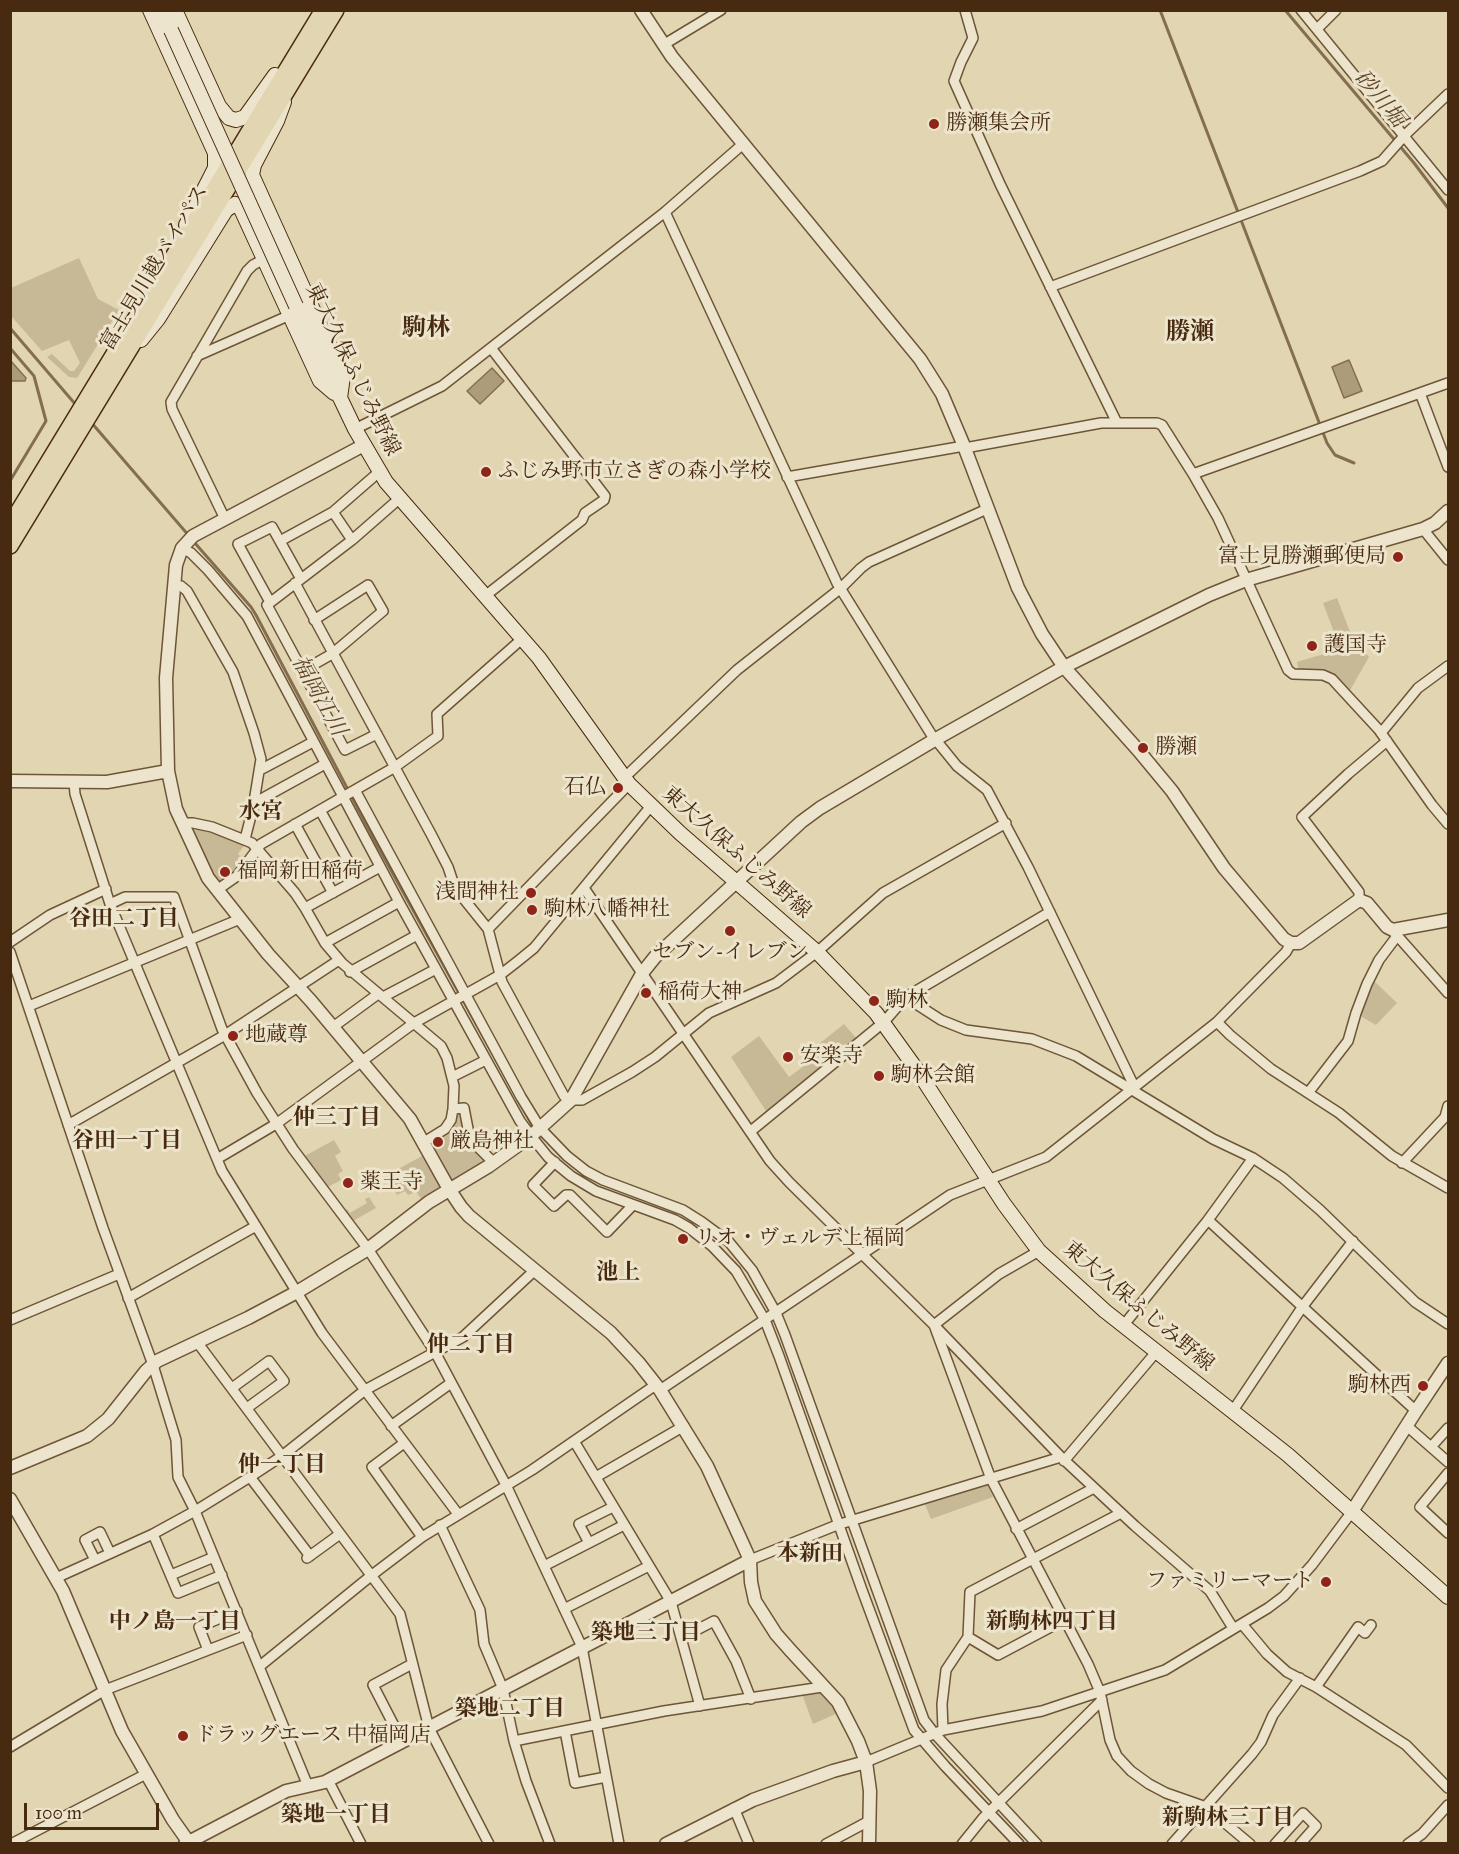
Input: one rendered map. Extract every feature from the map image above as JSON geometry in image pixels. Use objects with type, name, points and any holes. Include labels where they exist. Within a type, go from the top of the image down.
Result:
[{"type":"highway","name":"富士見川越バイパス","points":[[10,546],[179,247],[322,10]]},
{"type":"highway","name":"富士見川越バイパス","points":[[86,410],[122,363],[336,10]]},
{"type":"highway","name":"富士見川越バイパス","points":[[10,525],[36,482],[78,424]]},
{"type":"highway","points":[[10,509],[36,482]]},
{"type":"main road","points":[[150,10],[216,159],[215,168],[189,217],[179,247]]},
{"type":"main road","name":"東大久保ふじみ野線","points":[[162,10],[293,310],[379,472],[523,638],[573,704],[626,781],[651,806],[817,952],[884,1022],[1020,1227],[1039,1251],[1123,1326],[1288,1455],[1351,1513],[1448,1596]]},
{"type":"main road","points":[[175,10],[219,106],[229,118],[236,120],[245,117],[256,104],[300,34],[322,10]]},
{"type":"main road","points":[[291,84],[277,122],[254,165],[252,175],[343,376],[340,399]]},
{"type":"main road","points":[[122,363],[158,319],[230,205],[235,204],[241,209],[264,259],[293,310]]},
{"type":"street","points":[[642,10],[663,45],[920,358],[942,394],[965,447],[987,509],[1026,605],[1064,667],[1172,791],[1224,868],[1284,939],[1291,943],[1299,943],[1306,939],[1359,900]]},
{"type":"street","points":[[663,45],[721,10]]},
{"type":"street","points":[[965,10],[973,38],[954,81],[1000,184],[1117,423]]},
{"type":"street","points":[[1301,10],[1449,190]]},
{"type":"street","points":[[1317,29],[1336,10]]},
{"type":"street","points":[[1050,287],[1382,161],[1405,135],[1449,94]]},
{"type":"street","points":[[355,429],[442,386],[665,212],[743,144]]},
{"type":"street","points":[[665,212],[787,477],[841,588],[916,711],[936,739],[957,766],[987,790],[1050,912],[1133,1087]]},
{"type":"street","points":[[225,519],[172,409],[174,396],[247,271],[264,259]]},
{"type":"street","points":[[197,356],[293,310]]},
{"type":"street","points":[[485,596],[582,520],[585,513],[604,500],[605,495],[491,348]]},
{"type":"street","points":[[1193,474],[1449,384]]},
{"type":"street","points":[[1420,393],[1449,467]]},
{"type":"street","points":[[787,477],[1101,423],[1157,423],[1162,425],[1218,518],[1288,670],[1293,674],[1323,675],[1332,679],[1384,737],[1432,806],[1449,824]]},
{"type":"street","points":[[364,446],[188,541],[176,565],[166,678],[168,771],[174,803],[208,878],[268,954],[410,1119],[449,1189],[469,1216],[611,1333],[658,1387],[707,1466],[750,1560],[755,1601],[777,1634],[822,1687],[838,1702],[854,1731],[866,1761],[870,1791],[869,1844]]},
{"type":"street","points":[[280,541],[333,512],[379,472]]},
{"type":"street","points":[[377,734],[345,750],[267,605],[352,540],[400,498]]},
{"type":"street","points":[[488,929],[626,781],[737,670],[841,588],[869,562],[987,509]]},
{"type":"street","points":[[10,1468],[77,1441],[99,1428],[153,1365],[297,1292],[368,1249],[449,1189],[494,1162],[535,1132],[571,1101],[643,972],[667,945],[801,822],[820,808],[1064,667],[1209,595],[1246,580],[1423,529],[1435,523],[1449,511]]},
{"type":"street","points":[[333,512],[352,540]]},
{"type":"street","points":[[270,602],[238,544],[272,527],[332,654],[448,867],[455,888],[488,929],[500,975],[564,1096],[571,1101],[582,1100],[632,1072],[709,1013],[776,983],[817,952],[883,893],[1006,823]]},
{"type":"street","points":[[1423,529],[1449,560]]},
{"type":"street","points":[[188,541],[191,553],[247,616],[325,764],[349,793],[465,995],[535,1132],[555,1162],[571,1176],[597,1191],[675,1220],[712,1246],[736,1271],[765,1320],[914,1730],[1016,1842]]},
{"type":"street","points":[[174,585],[181,586],[188,591],[233,672],[254,733],[261,759],[245,839]]},
{"type":"street","points":[[302,671],[332,654],[383,611],[368,585],[315,620]]},
{"type":"street","points":[[217,890],[237,876],[261,844],[395,767],[438,736],[437,714],[523,638]]},
{"type":"street","points":[[1359,900],[1359,892],[1302,818],[1384,737],[1418,688],[1449,666]]},
{"type":"street","points":[[260,770],[313,742]]},
{"type":"street","points":[[254,803],[325,764]]},
{"type":"street","points":[[10,782],[124,780],[168,771]]},
{"type":"street","points":[[74,782],[75,794],[110,904],[222,1171],[322,1333],[458,1514]]},
{"type":"street","points":[[349,793],[380,867],[520,1121],[586,1171],[603,1180],[683,1210],[719,1234],[752,1270],[776,1313],[922,1713],[1037,1844]]},
{"type":"street","points":[[218,1159],[276,1124],[414,1023],[500,975],[534,948],[651,806]]},
{"type":"street","points":[[320,810],[358,879]]},
{"type":"street","points":[[183,824],[194,823],[212,827],[245,839],[257,848],[305,908],[325,943],[350,972],[441,1046],[447,1058],[454,1086],[453,1109],[451,1120],[445,1130],[424,1142]]},
{"type":"street","points":[[295,824],[333,893]]},
{"type":"street","points":[[305,908],[380,867]]},
{"type":"street","points":[[584,888],[770,1161],[782,1175],[934,1325],[1062,1459],[1210,1592],[1237,1626],[1267,1654],[1287,1672],[1316,1687],[1406,1745],[1449,1788]]},
{"type":"street","points":[[10,942],[50,915],[106,889]]},
{"type":"street","points":[[110,904],[125,897],[174,897],[225,1035],[276,1124],[368,1249],[435,1352],[506,1485],[582,1647],[619,1844]]},
{"type":"street","points":[[1359,900],[1367,903],[1449,993]]},
{"type":"street","points":[[325,943],[399,902]]},
{"type":"street","points":[[910,1000],[911,994],[1050,912]]},
{"type":"street","points":[[28,1006],[240,919]]},
{"type":"street","points":[[1308,1093],[1348,1041],[1367,984],[1395,933],[1449,920]]},
{"type":"street","points":[[350,972],[417,935]]},
{"type":"street","points":[[260,1666],[372,1575],[440,1525],[776,1313],[950,1195],[1046,1157],[1217,1022],[1286,952],[1291,943]]},
{"type":"street","points":[[10,952],[119,1274],[153,1365],[177,1440],[178,1477],[222,1575],[308,1786]]},
{"type":"street","points":[[68,1125],[225,1035],[339,960]]},
{"type":"street","points":[[333,1027],[380,995],[436,969]]},
{"type":"street","points":[[751,1131],[884,1022],[903,1000],[910,1000],[941,1020],[966,1030],[1032,1039],[1057,1047],[1133,1087],[1213,1139],[1253,1158],[1283,1178],[1353,1241],[1415,1302],[1449,1324]]},
{"type":"street","points":[[1217,1022],[1271,1069],[1340,1113],[1402,1163],[1449,1188]]},
{"type":"street","points":[[452,1077],[486,1060]]},
{"type":"street","points":[[1402,1163],[1445,1117],[1449,1106]]},
{"type":"street","points":[[453,1109],[465,1108],[470,1139],[494,1162]]},
{"type":"street","points":[[1123,1326],[1208,1220],[1253,1158]]},
{"type":"street","points":[[555,1162],[533,1185],[554,1206],[566,1195],[570,1195],[607,1232],[633,1205]]},
{"type":"street","points":[[1208,1220],[1416,1411]]},
{"type":"street","points":[[128,1298],[256,1226]]},
{"type":"street","points":[[1232,1412],[1303,1306],[1353,1241]]},
{"type":"street","points":[[934,1325],[999,1274],[1039,1251]]},
{"type":"street","points":[[56,1578],[153,1534],[250,1477],[282,1456],[365,1390],[463,1337],[534,1271]]},
{"type":"street","points":[[10,1320],[119,1274]]},
{"type":"street","points":[[934,1325],[991,1479],[1065,1620],[1101,1696],[1110,1740],[1122,1763],[1158,1789],[1206,1807],[1250,1844]]},
{"type":"street","points":[[197,1341],[400,1614],[429,1728],[489,1844]]},
{"type":"street","points":[[10,1498],[56,1578],[122,1731],[188,1843],[286,1791],[328,1780],[750,1560],[839,1524],[1062,1459],[1157,1351]]},
{"type":"street","points":[[232,1388],[269,1361],[284,1381],[247,1408]]},
{"type":"street","points":[[666,1844],[734,1808],[866,1761],[938,1732],[1028,1714],[1101,1696],[1165,1670],[1268,1608],[1299,1581],[1351,1513],[1449,1363]]},
{"type":"street","points":[[391,1426],[451,1383]]},
{"type":"street","points":[[596,1477],[684,1426]]},
{"type":"street","points":[[1407,1426],[1449,1462]]},
{"type":"street","points":[[1431,1447],[1449,1428]]},
{"type":"street","points":[[574,1441],[671,1602],[700,1706]]},
{"type":"street","points":[[404,1443],[372,1467],[422,1538]]},
{"type":"street","points":[[1449,1473],[1420,1507],[1449,1533]]},
{"type":"street","points":[[250,1477],[308,1558],[340,1534]]},
{"type":"street","points":[[1016,1528],[1094,1488]]},
{"type":"street","points":[[589,1544],[579,1524],[613,1507]]},
{"type":"street","points":[[938,1732],[946,1670],[968,1637],[970,1592],[1121,1513]]},
{"type":"street","points":[[440,1525],[480,1610],[484,1644],[503,1689],[514,1741],[526,1781],[550,1844]]},
{"type":"street","points":[[544,1566],[624,1525]]},
{"type":"street","points":[[95,1560],[85,1539],[100,1532],[110,1553]]},
{"type":"street","points":[[153,1534],[178,1593],[222,1575]]},
{"type":"street","points":[[171,1575],[214,1557]]},
{"type":"street","points":[[564,1609],[649,1566]]},
{"type":"street","points":[[208,1650],[200,1627],[237,1611]]},
{"type":"street","points":[[968,1637],[998,1654],[1065,1620]]},
{"type":"street","points":[[681,1638],[714,1621],[735,1660],[751,1699]]},
{"type":"street","points":[[1316,1687],[1358,1627],[1365,1633],[1371,1625]]},
{"type":"street","points":[[10,1747],[105,1690],[247,1635]]},
{"type":"street","points":[[402,1742],[373,1685],[412,1664]]},
{"type":"street","points":[[1172,1844],[1252,1754],[1261,1742],[1273,1714],[1300,1678]]},
{"type":"street","points":[[514,1741],[596,1724],[822,1687]]},
{"type":"street","points":[[962,1844],[989,1812],[1101,1696]]},
{"type":"street","points":[[565,1731],[575,1783],[606,1777]]},
{"type":"street","points":[[12,1841],[146,1774]]},
{"type":"street","points":[[328,1780],[361,1844]]},
{"type":"street","points":[[1408,1844],[1422,1834],[1449,1805]]},
{"type":"street","points":[[734,1808],[749,1844]]},
{"type":"street","points":[[1275,1844],[1303,1813],[1316,1826],[1300,1844]]},
{"type":"street","points":[[826,1844],[869,1821]]},
{"type":"shaded area","points":[[79,258],[98,299],[119,310],[77,378],[69,377],[47,357],[52,354],[70,371],[74,371],[80,363],[69,340],[42,351],[11,316],[11,288]]},
{"type":"shaded area","points":[[10,360],[26,378],[25,381],[11,381]]},
{"type":"shaded area","points":[[1349,360],[1362,391],[1344,398],[1332,367]]},
{"type":"shaded area","points":[[492,368],[504,381],[480,404],[467,391]]},
{"type":"shaded area","points":[[1337,598],[1352,637],[1369,657],[1349,692],[1330,674],[1299,671],[1297,662],[1324,654],[1324,651],[1332,647],[1327,635],[1334,632],[1323,603]]},
{"type":"shaded area","points":[[195,829],[228,837],[245,844],[238,854],[246,861],[237,873],[220,885],[193,831]]},
{"type":"shaded area","points":[[1372,979],[1397,1003],[1376,1025],[1357,1014]]},
{"type":"shaded area","points":[[844,1024],[858,1040],[768,1114],[731,1057],[759,1036],[789,1077],[824,1051],[819,1044]]},
{"type":"shaded area","points":[[455,1111],[462,1113],[468,1140],[488,1160],[487,1163],[454,1180],[448,1178],[431,1140]]},
{"type":"shaded area","points":[[334,1140],[341,1152],[335,1156],[343,1171],[338,1174],[341,1180],[326,1188],[303,1157]]},
{"type":"shaded area","points":[[424,1155],[440,1187],[423,1201],[416,1192],[408,1195],[405,1191],[397,1195],[387,1175]]},
{"type":"shaded area","points":[[369,1197],[376,1208],[351,1222],[336,1201],[337,1199],[350,1213],[367,1203],[365,1199]]},
{"type":"shaded area","points":[[987,1484],[993,1497],[931,1519],[924,1502]]},
{"type":"shaded area","points":[[821,1693],[838,1713],[813,1724],[802,1694]]},
{"type":"waterway","points":[[1160,10],[1327,443],[1335,455],[1354,463]]},
{"type":"waterway","name":"砂川堀","points":[[1285,10],[1414,163],[1448,208]]},
{"type":"waterway","name":"福岡江川","points":[[10,328],[76,405]]},
{"type":"waterway","points":[[10,348],[34,376],[46,421],[10,481]]},
{"type":"waterway","name":"福岡江川","points":[[90,421],[190,537]]},
{"type":"waterway","name":"福岡江川","points":[[194,542],[256,615],[376,843],[532,1125]]},
{"type":"place","name":"勝瀬集会所","points":[[934,124]]},
{"type":"place","name":"ふじみ野市立さぎの森小学校","points":[[486,472]]},
{"type":"place","name":"富士見勝瀬郵便局","points":[[1398,557]]},
{"type":"place","name":"護国寺","points":[[1312,646]]},
{"type":"place","name":"勝瀬","points":[[1143,748]]},
{"type":"place","name":"石仏","points":[[618,788]]},
{"type":"place","name":"福岡新田稲荷","points":[[225,872]]},
{"type":"place","name":"浅間神社","points":[[531,893]]},
{"type":"place","name":"駒林八幡神社","points":[[532,910]]},
{"type":"place","name":"セブン-イレブン","points":[[730,931]]},
{"type":"place","name":"稲荷大神","points":[[646,993]]},
{"type":"place","name":"駒林","points":[[874,1001]]},
{"type":"place","name":"地蔵尊","points":[[233,1036]]},
{"type":"place","name":"安楽寺","points":[[788,1057]]},
{"type":"place","name":"駒林会館","points":[[879,1076]]},
{"type":"place","name":"厳島神社","points":[[438,1142]]},
{"type":"place","name":"薬王寺","points":[[348,1183]]},
{"type":"place","name":"リオ・ヴェルデ上福岡","points":[[683,1239]]},
{"type":"place","name":"駒林西","points":[[1423,1386]]},
{"type":"place","name":"ファミリーマート","points":[[1326,1582]]},
{"type":"place","name":"ドラッグエース 中福岡店","points":[[183,1736]]},
{"type":"district","name":"駒林","points":[[426,329]]},
{"type":"district","name":"勝瀬","points":[[1190,333]]},
{"type":"district","name":"水宮","points":[[261,813]]},
{"type":"district","name":"谷田二丁目","points":[[124,920]]},
{"type":"district","name":"仲三丁目","points":[[337,1119]]},
{"type":"district","name":"谷田一丁目","points":[[127,1142]]},
{"type":"district","name":"池上","points":[[618,1274]]},
{"type":"district","name":"仲二丁目","points":[[471,1346]]},
{"type":"district","name":"仲一丁目","points":[[282,1466]]},
{"type":"district","name":"本新田","points":[[810,1555]]},
{"type":"district","name":"中ノ島一丁目","points":[[175,1623]]},
{"type":"district","name":"新駒林四丁目","points":[[1052,1623]]},
{"type":"district","name":"築地三丁目","points":[[646,1634]]},
{"type":"district","name":"築地二丁目","points":[[510,1710]]},
{"type":"district","name":"築地一丁目","points":[[336,1816]]},
{"type":"district","name":"新駒林三丁目","points":[[1228,1819]]}]
